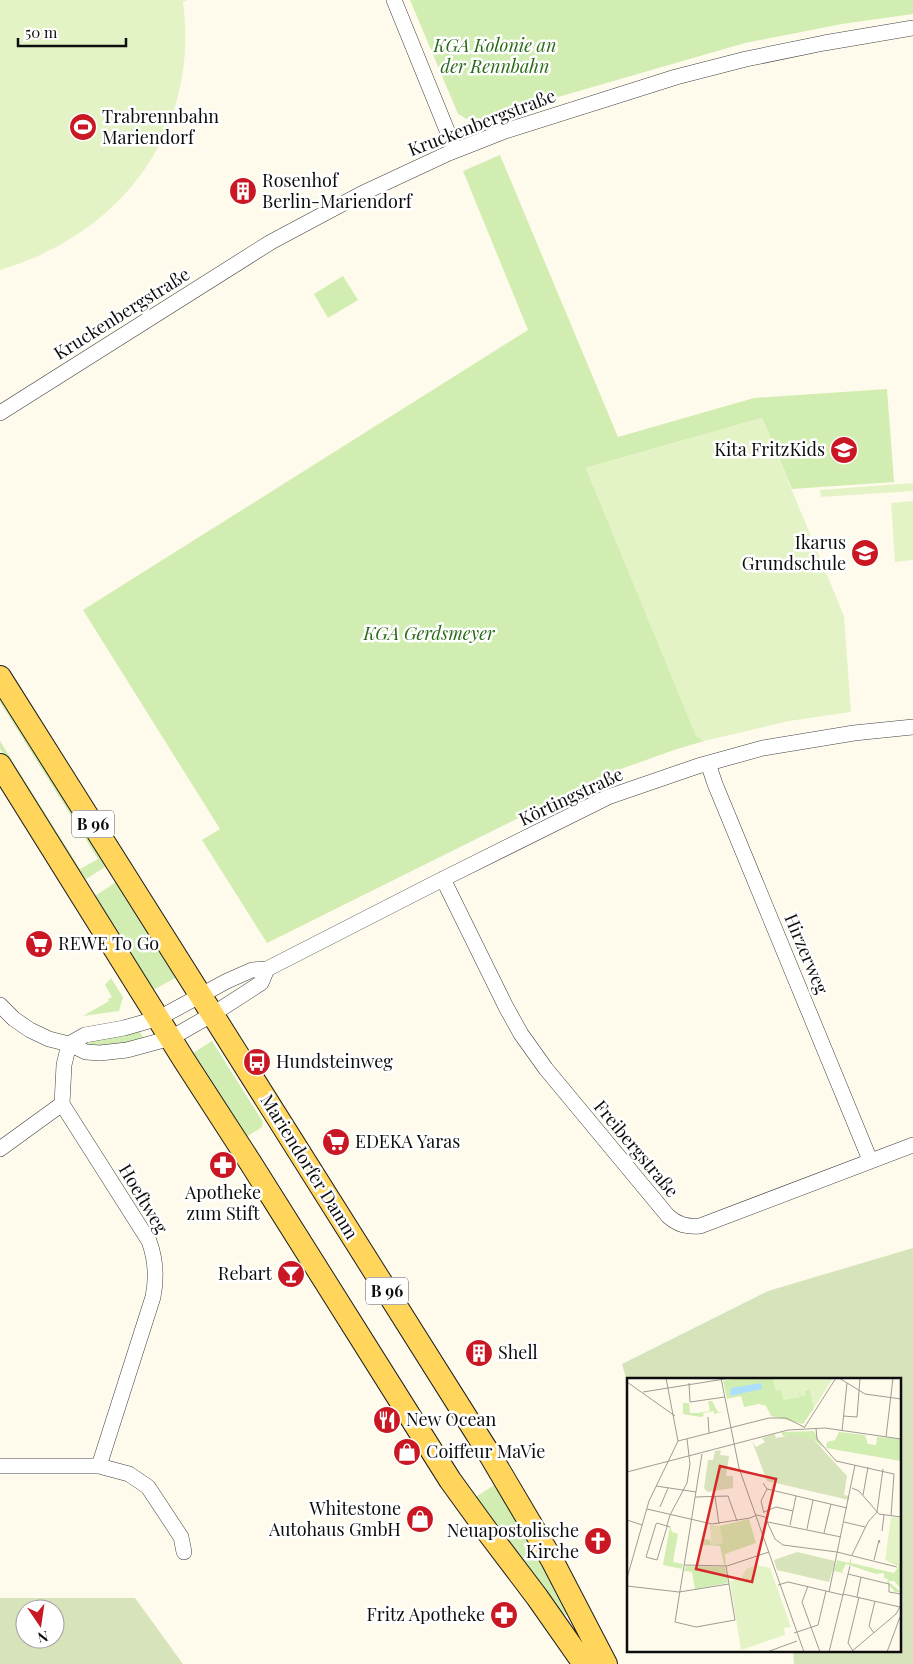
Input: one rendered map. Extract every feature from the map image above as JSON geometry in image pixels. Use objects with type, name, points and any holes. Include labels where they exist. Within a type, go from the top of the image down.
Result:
[{"type":"main road","name":"Mariendorfer Damm","points":[[0,677],[490,1455],[552,1560],[606,1664]]},
{"type":"main road","name":"B 96","points":[[0,765],[450,1480],[543,1605],[584,1664]]},
{"type":"street","points":[[394,0],[455,150]]},
{"type":"street","name":"Kruckenbergstraße","points":[[0,413],[271,242],[361,194],[455,150],[512,129],[676,77],[746,59],[913,28]]},
{"type":"street","name":"Körtingstraße","points":[[201,995],[252,970],[267,969],[608,797],[708,763],[793,742],[913,727]]},
{"type":"street","name":"Hirzerweg","points":[[708,763],[870,1160]]},
{"type":"street","name":"Freibergstraße","points":[[444,879],[521,1034],[546,1069],[668,1216],[681,1225],[700,1226],[913,1144]]},
{"type":"street","name":"Körtingstraße","points":[[171,1038],[261,983],[267,969]]},
{"type":"street","points":[[0,1149],[62,1104],[64,1065],[69,1044],[85,1035],[130,1027],[159,1018],[201,995]]},
{"type":"street","points":[[0,1005],[30,1030],[86,1052],[100,1053],[127,1050],[171,1038]]},
{"type":"street","name":"Hoeftweg","points":[[62,1104],[149,1242],[155,1262],[156,1280],[153,1297],[99,1466]]},
{"type":"street","points":[[0,1466],[99,1466],[130,1474],[148,1487],[181,1537],[184,1552]]},
{"type":"green space","name":"Trabrennbahn Mariendorf","points":[[0,0],[187,0],[183,2],[185,49],[179,93],[165,134],[144,171],[116,203],[82,231],[44,253],[0,270]]},
{"type":"green space","name":"KGA Kolonie an der Rennbahn","points":[[410,0],[913,0],[913,14],[842,24],[745,43],[472,122],[458,114]]},
{"type":"green space","name":"KGA Gerdsmeyer","points":[[500,155],[618,437],[754,398],[887,389],[894,482],[792,489],[762,418],[586,468],[696,735],[704,741],[607,774],[267,943],[202,840],[220,829],[83,610],[528,330],[463,171]]},
{"type":"green space","points":[[343,276],[358,300],[328,318],[314,294]]},
{"type":"green space","points":[[762,418],[844,616],[851,712],[789,721],[704,741],[696,736],[586,468]]},
{"type":"green space","points":[[913,483],[913,491],[821,497],[820,490]]},
{"type":"green space","points":[[913,501],[913,560],[895,562],[891,503]]},
{"type":"green space","points":[[0,694],[108,865],[85,880],[81,878],[0,749],[0,741],[80,869],[98,859],[0,702]]},
{"type":"green space","points":[[116,882],[179,976],[153,990],[95,896]]},
{"type":"green space","points":[[111,978],[123,997],[119,1011],[83,1016],[109,1001],[108,999],[112,997],[105,985]]},
{"type":"green space","points":[[140,1032],[144,1039],[124,1044],[89,1045],[89,1041]]},
{"type":"green space","points":[[212,1041],[263,1122],[262,1127],[248,1136],[246,1136],[193,1053]]},
{"type":"green space","points":[[913,1248],[913,1664],[794,1664],[793,1652],[900,1652],[900,1378],[627,1378],[627,1382],[622,1364],[768,1291]]},
{"type":"green space","points":[[496,1484],[567,1611],[567,1615],[564,1615],[474,1498]]},
{"type":"green space","points":[[0,1598],[135,1598],[183,1664],[0,1664]]},
{"type":"place","name":"Trabrennbahn Mariendorf","points":[[83,127]]},
{"type":"place","name":"Rosenhof Berlin-Mariendorf","points":[[243,191]]},
{"type":"place","name":"Kita FritzKids","points":[[844,450]]},
{"type":"place","name":"Ikarus Grundschule","points":[[865,553]]},
{"type":"place","name":"REWE To Go","points":[[39,944]]},
{"type":"place","name":"Hundsteinweg","points":[[257,1062]]},
{"type":"place","name":"EDEKA Yaras","points":[[336,1142]]},
{"type":"place","name":"Apotheke zum Stift","points":[[223,1165]]},
{"type":"place","name":"Rebart","points":[[291,1274]]},
{"type":"place","name":"Shell","points":[[479,1353]]},
{"type":"place","name":"New Ocean","points":[[387,1420]]},
{"type":"place","name":"Coiffeur MaVie","points":[[407,1452]]},
{"type":"place","name":"Whitestone Autohaus GmbH","points":[[420,1519]]},
{"type":"place","name":"Neuapostolische Kirche","points":[[598,1541]]},
{"type":"place","name":"Fritz Apotheke","points":[[504,1615]]}]
